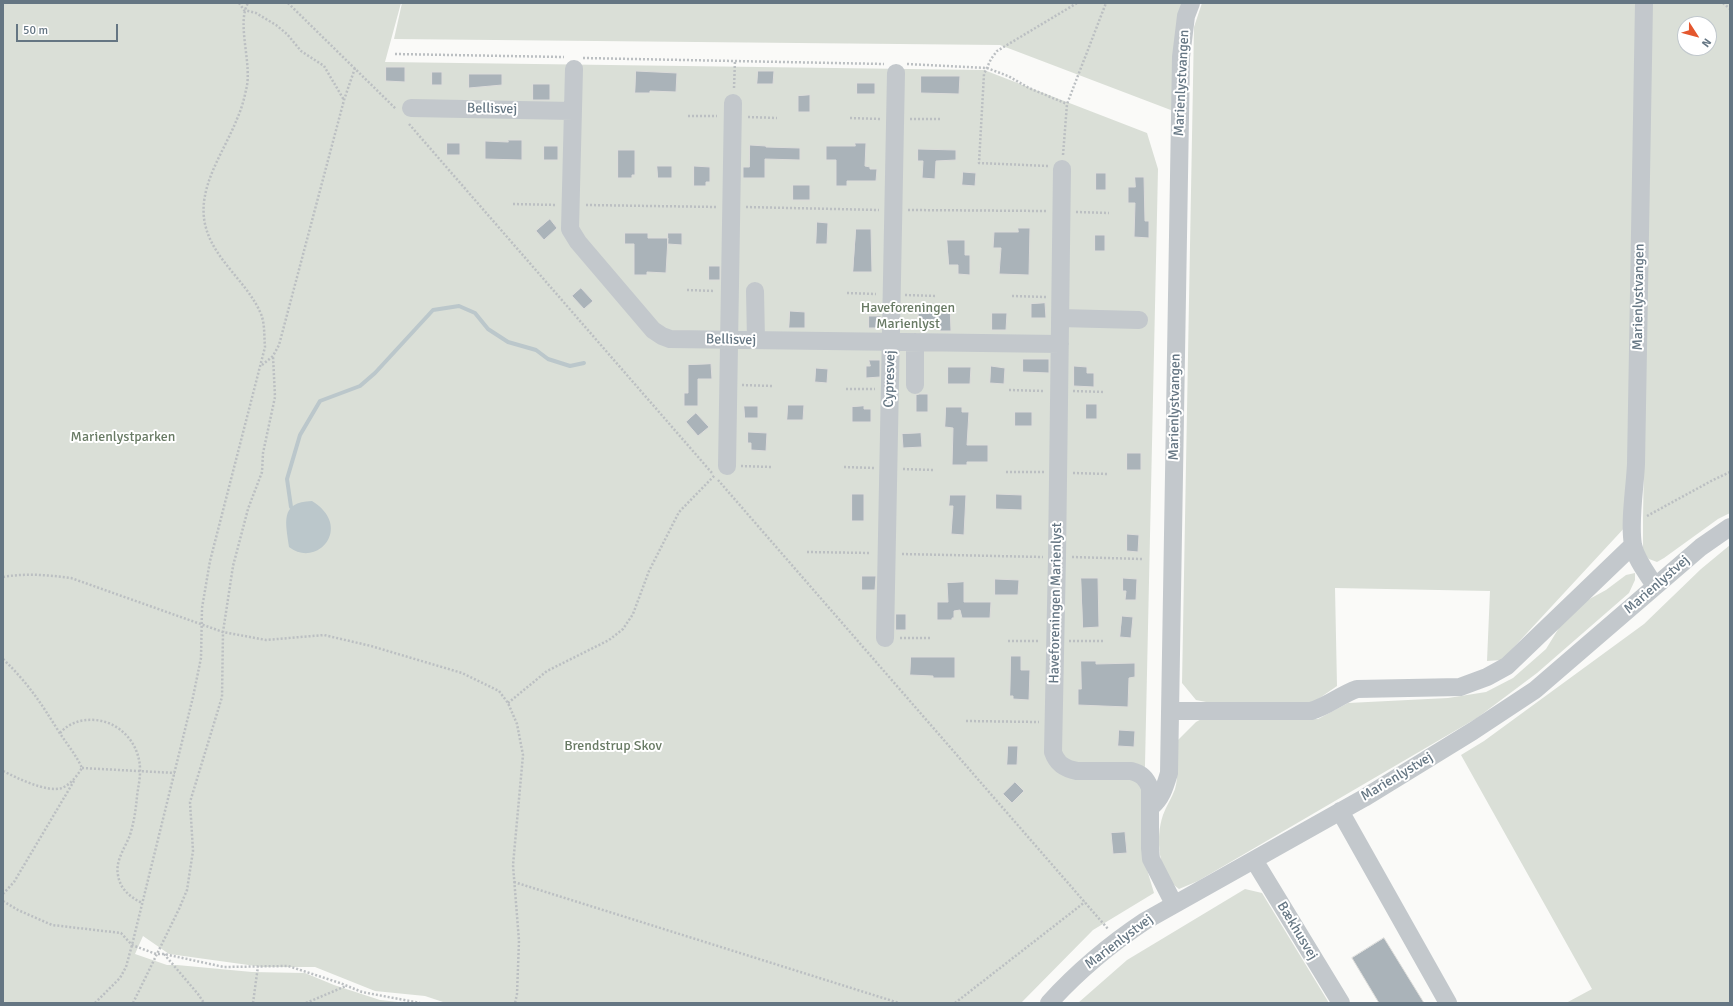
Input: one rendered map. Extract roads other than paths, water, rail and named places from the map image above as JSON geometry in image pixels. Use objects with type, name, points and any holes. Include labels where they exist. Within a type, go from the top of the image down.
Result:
[{"type":"street","name":"Marienlystvangen","points":[[1151,807],[1157,802],[1164,789],[1169,773],[1181,58],[1186,16],[1191,3]]},
{"type":"street","name":"Marienlystvangen","points":[[1644,3],[1636,456],[1633,524],[1634,545],[1641,564],[1655,586]]},
{"type":"street","name":"Bellisvej","points":[[573,61],[570,229],[573,236],[653,330],[662,336],[670,339],[1060,344]]},
{"type":"street","name":"Cypresvej","points":[[885,638],[897,67]]},
{"type":"street","points":[[721,471],[728,385],[734,103]]},
{"type":"street","name":"Bellisvej","points":[[406,114],[573,111]]},
{"type":"street","name":"Haveforeningen Marienlyst","points":[[1062,168],[1053,752],[1055,759],[1068,769],[1077,771],[1131,771],[1140,774],[1146,779],[1150,788],[1151,859],[1174,904]]},
{"type":"street","points":[[755,291],[756,340]]},
{"type":"street","points":[[1060,318],[1139,320]]},
{"type":"street","points":[[915,342],[915,385]]},
{"type":"street","name":"Marienlystvej","points":[[1049,1003],[1089,962],[1117,940],[1174,904],[1340,811],[1474,731],[1534,690],[1585,648],[1701,547],[1730,527]]},
{"type":"street","points":[[1170,711],[1311,711],[1323,708],[1336,701],[1342,694],[1357,689],[1460,687],[1487,678],[1507,666],[1634,545]]},
{"type":"street","points":[[1340,811],[1448,1003]]},
{"type":"street","name":"Bækhusvej","points":[[1254,860],[1340,1003]]},
{"type":"waterway","points":[[291,507],[287,479],[300,435],[320,401],[360,386],[375,373],[433,310],[459,306],[475,313],[488,329],[508,342],[536,350],[548,359],[570,366],[584,363]]},
{"type":"park label","name":"Marienlystparken","points":[[123,437]]},
{"type":"park label","name":"Brendstrup Skov","points":[[613,746]]}]
